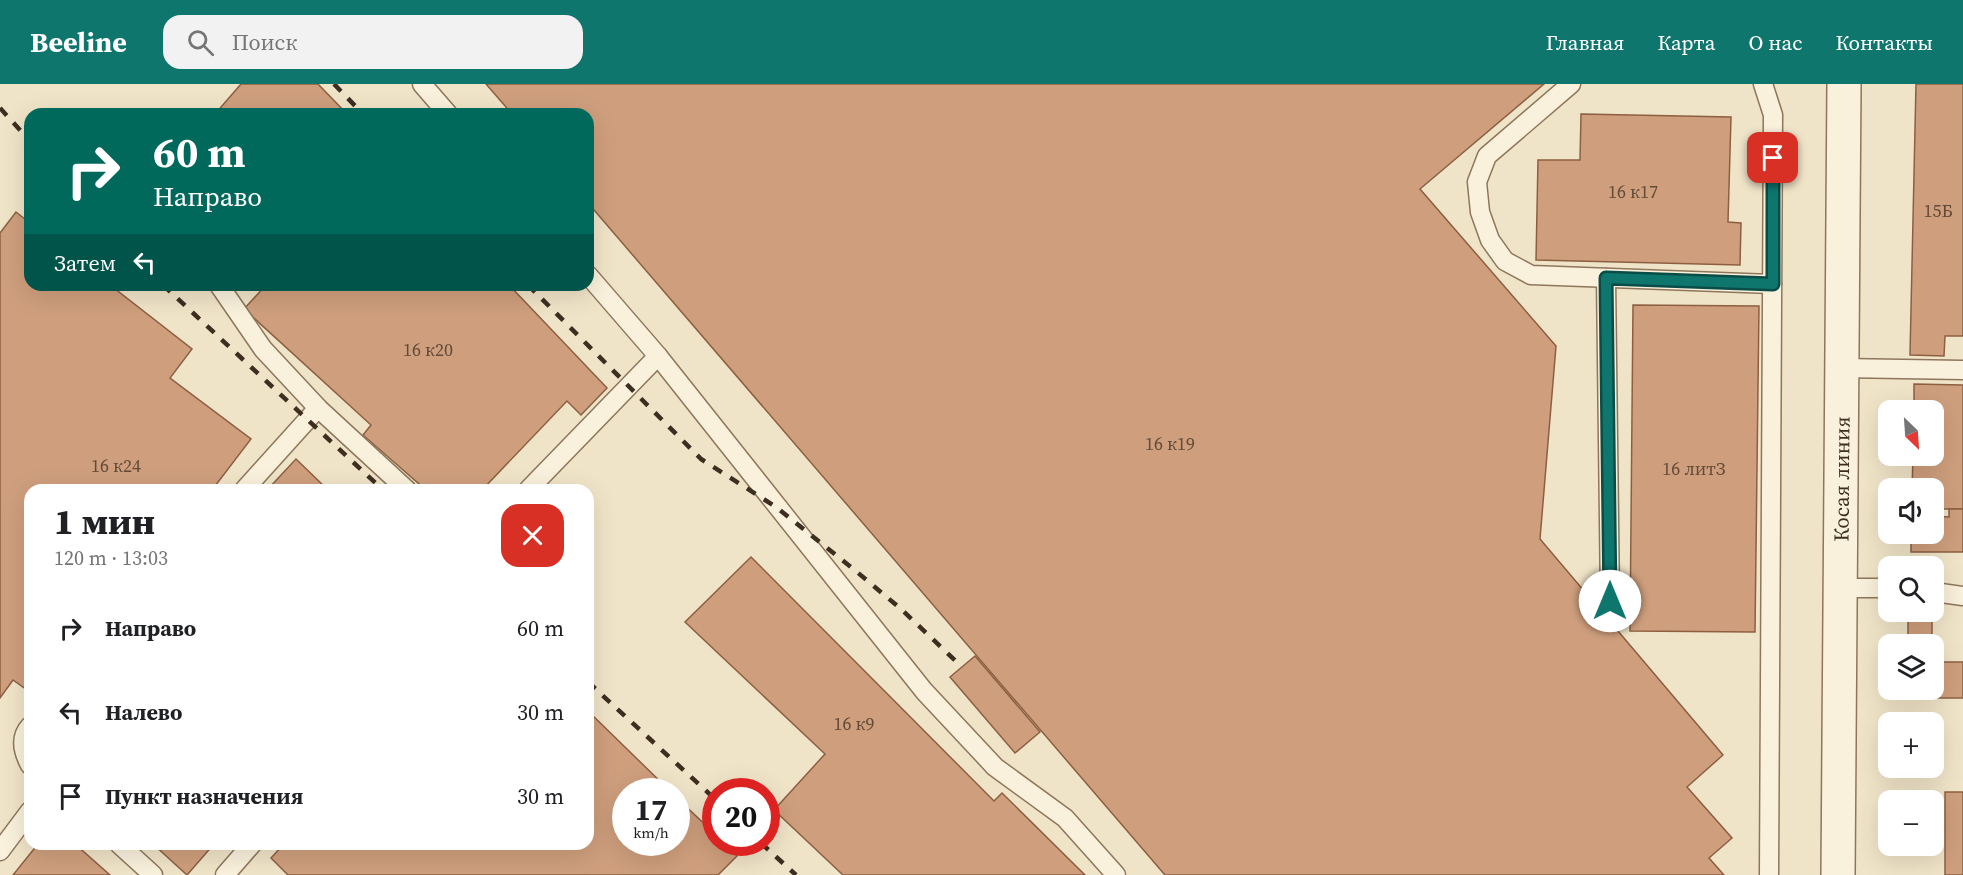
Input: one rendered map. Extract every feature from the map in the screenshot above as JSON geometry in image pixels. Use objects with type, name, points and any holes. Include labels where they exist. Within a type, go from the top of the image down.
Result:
[{"type":"street","name":"Косая линия","points":[[1838,875],[1844,84]]},
{"type":"lane","points":[[422,84],[443,108]]},
{"type":"lane","points":[[1571,84],[1487,156],[1477,182],[1480,212],[1490,240],[1505,261],[1531,275],[1773,284]]},
{"type":"lane","points":[[1763,84],[1773,115],[1769,875]]},
{"type":"lane","points":[[1606,278],[1610,601]]},
{"type":"lane","points":[[594,282],[658,356],[924,691],[995,767],[1065,818],[1116,875]]},
{"type":"lane","points":[[223,291],[263,349],[318,408],[400,484]]},
{"type":"lane","points":[[534,484],[658,356]]},
{"type":"lane","points":[[1841,368],[1963,370]]},
{"type":"lane","points":[[249,484],[318,408]]},
{"type":"lane","points":[[1840,588],[1878,588]]},
{"type":"lane","points":[[1944,593],[1963,596]]},
{"type":"lane","points":[[24,737],[22,748],[24,752]]},
{"type":"lane","points":[[0,850],[24,819]]},
{"type":"lane","points":[[126,850],[153,875]]},
{"type":"lane","points":[[225,875],[247,850]]},
{"type":"building","points":[[241,84],[318,84],[341,108],[220,108]]},
{"type":"building","points":[[486,84],[1544,84],[1420,189],[1556,346],[1540,539],[1723,755],[1687,787],[1732,838],[1709,858],[1724,875],[1165,875],[594,210],[594,108],[507,108]]},
{"type":"building","points":[[1916,84],[1963,84],[1963,336],[1945,336],[1944,356],[1910,355]]},
{"type":"building","points":[[1581,114],[1731,117],[1728,222],[1741,223],[1740,265],[1536,260],[1538,160],[1580,160]]},
{"type":"building","points":[[16,212],[24,218],[24,291],[118,291],[192,349],[170,378],[251,439],[217,484],[24,484],[24,688],[13,680],[0,698],[0,233]]},
{"type":"building","points":[[260,291],[515,291],[607,388],[581,415],[567,401],[488,484],[419,484],[363,435],[371,425],[244,309]]},
{"type":"building","points":[[1633,305],[1759,306],[1755,632],[1630,631]]},
{"type":"building","points":[[1914,384],[1963,385],[1963,509],[1944,509],[1944,478],[1912,478],[1913,466],[1944,466],[1944,400],[1914,400]]},
{"type":"building","points":[[296,459],[322,484],[273,484]]},
{"type":"building","points":[[1949,509],[1963,509],[1963,552],[1911,552],[1911,544],[1944,544],[1944,517],[1949,517]]},
{"type":"building","points":[[751,557],[994,801],[1002,793],[1085,875],[843,875],[780,816],[780,803],[825,754],[685,622]]},
{"type":"building","points":[[1908,622],[1932,622],[1932,634],[1908,634]]},
{"type":"building","points":[[975,656],[1040,732],[1015,753],[950,677]]},
{"type":"building","points":[[1944,662],[1963,662],[1963,698],[1944,698]]},
{"type":"building","points":[[594,717],[657,778],[612,778],[612,856],[690,856],[690,810],[702,822],[702,856],[737,856],[718,875],[288,875],[271,858],[278,850],[594,850]]},
{"type":"building","points":[[1945,792],[1963,792],[1963,875],[1945,875]]},
{"type":"building","points":[[33,850],[82,850],[110,875],[13,875]]},
{"type":"building","points":[[160,850],[209,850],[187,875]]},
{"type":"railway","points":[[334,84],[357,108]]},
{"type":"railway","points":[[0,108],[24,134]]},
{"type":"railway","points":[[169,291],[377,484]]},
{"type":"railway","points":[[534,291],[701,459],[776,507],[901,609],[962,667]]},
{"type":"railway","points":[[594,688],[702,787]]},
{"type":"railway","points":[[775,856],[796,875]]},
{"type":"route","points":[[1610,601],[1606,278],[1773,284],[1773,158]]}]
